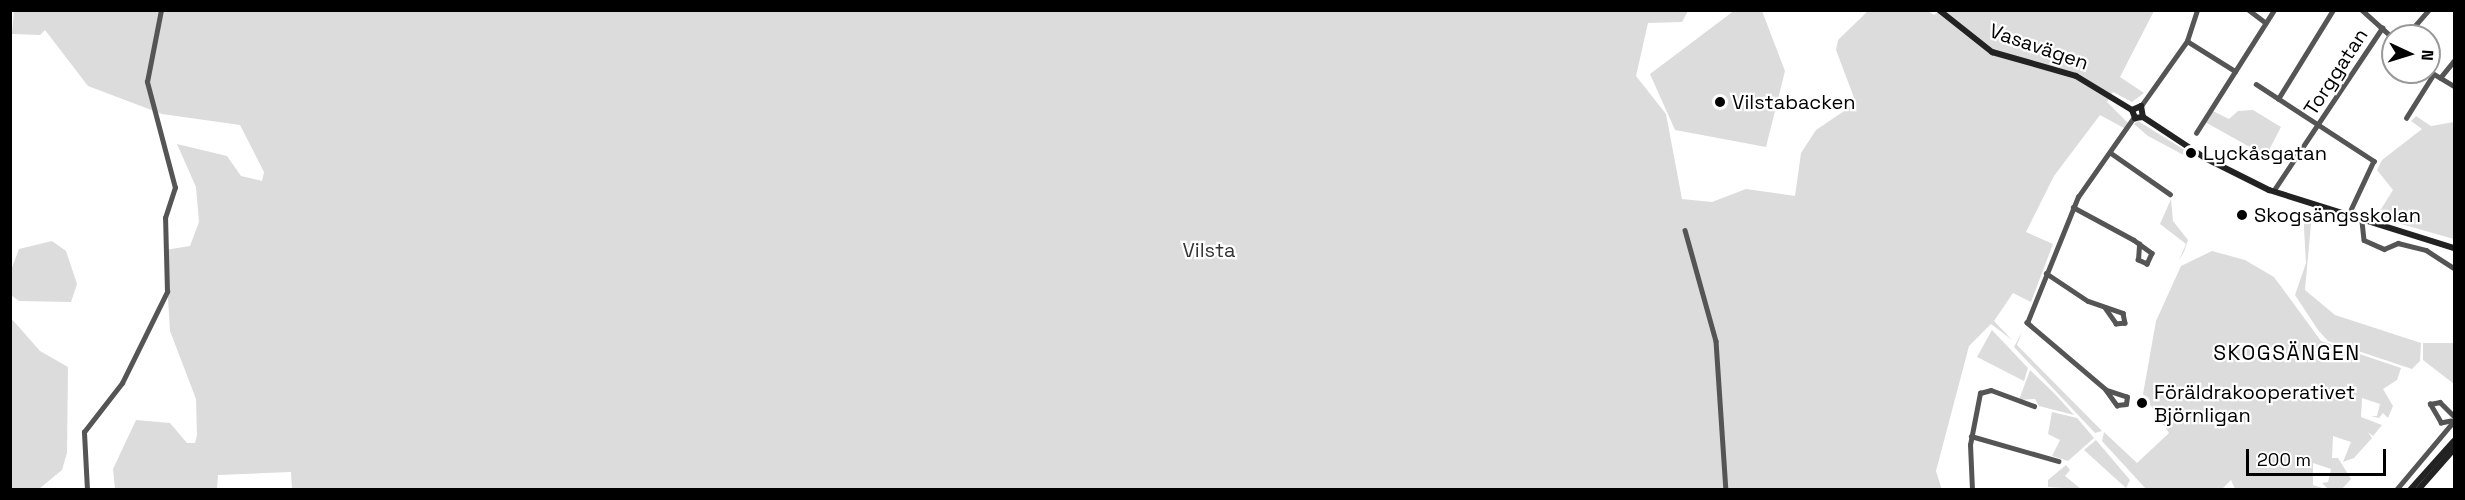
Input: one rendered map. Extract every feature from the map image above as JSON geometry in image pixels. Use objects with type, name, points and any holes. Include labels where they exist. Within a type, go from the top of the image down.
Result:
[{"type":"street","points":[[87,489],[84,432],[122,383],[167,292],[165,218],[175,188],[147,82],[161,10]]},
{"type":"street","name":"Vasavägen","points":[[1939,10],[1983,47],[2076,76],[2132,110]]},
{"type":"street","points":[[2106,390],[2123,394],[2126,404],[2117,405],[2106,390],[2027,323],[2073,207],[2134,117],[2132,110],[2141,106],[2187,41],[2197,10]]},
{"type":"street","points":[[2249,10],[2266,22]]},
{"type":"street","points":[[2196,133],[2274,10]]},
{"type":"street","points":[[2278,99],[2333,10]]},
{"type":"street","points":[[2417,24],[2429,10]]},
{"type":"street","points":[[2365,11],[2381,27]]},
{"type":"street","name":"Torggatan","points":[[2274,190],[2381,30]]},
{"type":"street","points":[[2187,41],[2235,71]]},
{"type":"street","points":[[2441,77],[2454,61]]},
{"type":"street","points":[[2256,84],[2374,161],[2351,210]]},
{"type":"street","points":[[2406,118],[2425,84]]},
{"type":"street","points":[[2141,106],[2143,117]]},
{"type":"street","points":[[2134,117],[2143,117],[2210,159],[2274,190],[2362,221],[2454,248]]},
{"type":"street","points":[[2111,153],[2170,194]]},
{"type":"street","points":[[2073,207],[2139,244],[2152,253],[2147,264],[2138,260],[2139,244]]},
{"type":"street","points":[[2362,221],[2364,240],[2384,249],[2398,243],[2426,250],[2454,268]]},
{"type":"street","points":[[1685,230],[1716,341],[1726,489]]},
{"type":"street","points":[[2046,273],[2105,308],[2125,314],[2125,323],[2116,324],[2105,308]]},
{"type":"street","points":[[1972,489],[1971,436],[1983,391],[2034,406]]},
{"type":"street","points":[[2440,402],[2453,420],[2441,423],[2430,404],[2440,402]]},
{"type":"street","points":[[2396,489],[2453,420]]},
{"type":"street","points":[[1971,436],[2058,461]]},
{"type":"street","points":[[2410,489],[2454,441]]},
{"type":"street","points":[[2418,489],[2454,449]]},
{"type":"green space","name":"Vilsta","points":[[14,10],[1688,11],[1682,22],[1648,23],[1636,76],[1666,114],[1682,199],[1712,202],[1746,189],[1795,196],[1801,153],[1816,130],[1856,103],[1836,50],[1838,40],[1868,11],[1928,11],[1934,15],[1940,10],[2154,11],[2120,77],[2144,93],[2132,102],[2113,92],[2107,102],[2128,123],[2124,128],[2100,115],[2054,176],[2026,232],[2053,244],[2031,302],[2013,293],[1994,321],[2012,340],[1991,324],[1969,346],[1936,471],[1942,490],[292,490],[291,472],[218,475],[217,489],[115,489],[113,469],[136,420],[170,423],[187,443],[195,443],[197,435],[196,399],[170,331],[165,250],[190,246],[199,222],[196,187],[177,144],[227,156],[241,176],[262,181],[264,172],[240,125],[162,114],[88,86],[45,30],[40,35],[12,34]]},
{"type":"green space","name":"Vilstabacken","points":[[1735,10],[1762,11],[1785,71],[1766,147],[1675,130],[1650,74]]},
{"type":"green space","points":[[2253,110],[2281,127],[2266,156],[2205,122],[2213,111],[2229,119],[2238,111]]},
{"type":"green space","points":[[2416,116],[2431,126],[2454,122],[2454,239],[2376,217],[2393,190],[2377,170],[2382,160],[2422,129],[2411,121]]},
{"type":"green space","points":[[2138,121],[2191,154],[2193,160],[2148,136],[2134,124]]},
{"type":"green space","points":[[2171,199],[2173,221],[2188,240],[2179,260],[2186,244],[2160,224]]},
{"type":"green space","points":[[2303,210],[2312,213],[2305,290],[2335,315],[2421,343],[2420,361],[2412,369],[2328,341],[2318,330],[2295,295],[2306,263]]},
{"type":"green space","points":[[52,241],[66,251],[77,284],[71,302],[19,301],[11,295],[10,273],[19,249]]},
{"type":"green space","points":[[2212,251],[2245,260],[2274,277],[2321,341],[2401,368],[2397,380],[2383,389],[2393,406],[2388,418],[2383,413],[2379,418],[2371,416],[2377,416],[2380,404],[2362,398],[2361,417],[2382,425],[2373,436],[2368,432],[2372,438],[2354,458],[2343,462],[2351,442],[2333,436],[2332,458],[2338,458],[2351,479],[2342,489],[2328,489],[2322,483],[2328,482],[2331,469],[2313,463],[2313,485],[2325,489],[2235,489],[2231,480],[2222,489],[2146,489],[2102,441],[2104,432],[2137,463],[2169,433],[2143,394],[2156,321],[2181,266]]},
{"type":"green space","points":[[10,317],[40,351],[68,367],[67,453],[62,470],[39,489],[11,489]]},
{"type":"green space","points":[[1992,330],[2028,368],[2024,381],[1977,357]]},
{"type":"green space","points":[[2022,332],[2017,345],[2102,431],[2095,433],[2014,347]]},
{"type":"green space","points":[[2423,343],[2454,343],[2454,384],[2423,360]]},
{"type":"green space","points":[[2030,370],[2074,415],[2039,406],[2035,399],[2019,400]]},
{"type":"green space","points":[[2052,412],[2077,418],[2094,438],[2068,461],[2052,456],[2060,440],[2048,434]]},
{"type":"green space","points":[[2096,440],[2130,480],[2126,488],[2084,450]]},
{"type":"green space","points":[[2066,465],[2070,470],[2065,476],[2081,489],[2048,487],[2048,480]]},
{"type":"place","name":"Vilstabacken","points":[[1720,102]]},
{"type":"place","name":"Lyckåsgatan","points":[[2191,153]]},
{"type":"place","name":"Skogsängsskolan","points":[[2242,215]]},
{"type":"place","name":"Föräldrakooperativet Björnligan","points":[[2142,403]]},
{"type":"district","name":"SKOGSÄNGEN","points":[[2287,353]]}]
